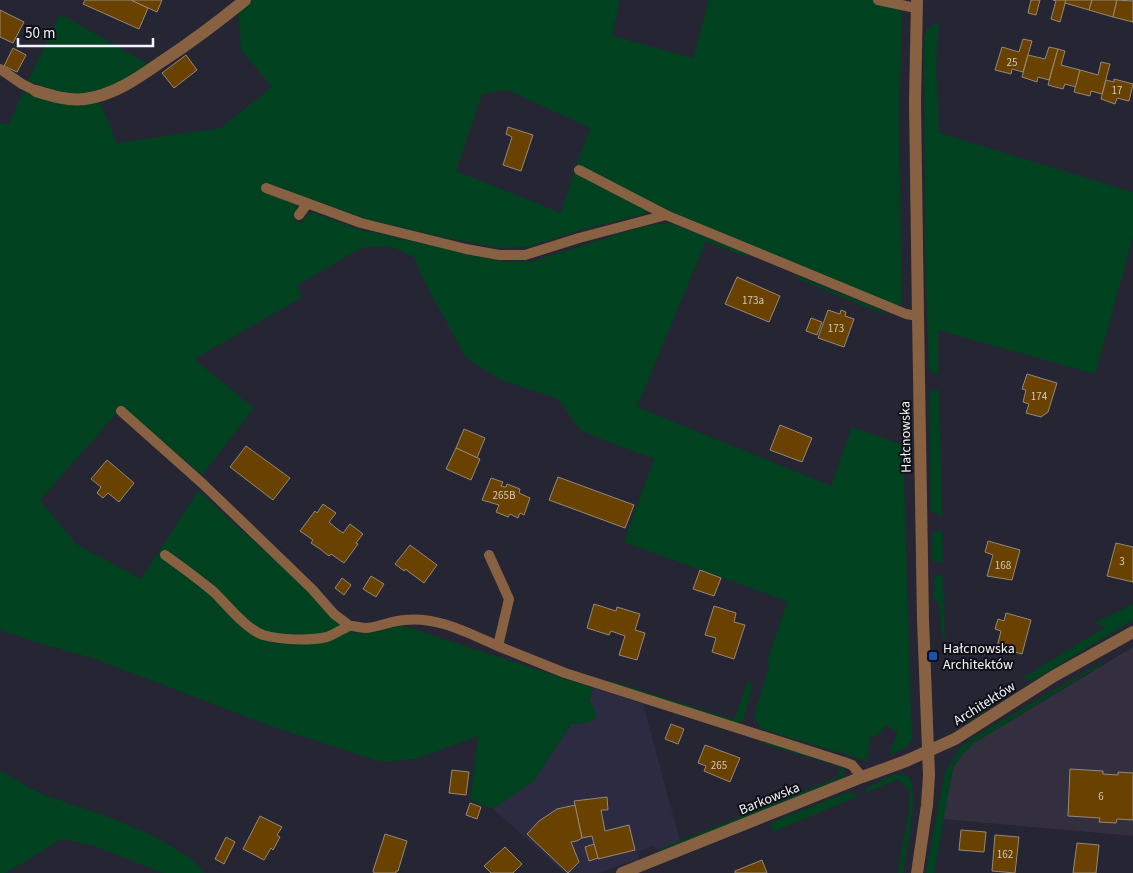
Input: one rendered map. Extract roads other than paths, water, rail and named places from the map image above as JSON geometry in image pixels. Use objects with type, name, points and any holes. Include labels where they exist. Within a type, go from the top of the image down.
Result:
[{"type":"street","points":[[36,91],[67,99],[84,99],[116,90],[137,79],[186,46],[245,0]]},
{"type":"street","name":"Hałcnowska","points":[[917,4],[915,102],[922,611],[927,751],[927,804],[917,873]]},
{"type":"street","name":"Architektów","points":[[927,751],[955,739],[1054,676],[1133,632]]},
{"type":"street","name":"Barkowska","points":[[622,873],[927,751]]},
{"type":"lane","points":[[878,0],[917,4]]},
{"type":"lane","points":[[0,69],[36,91]]},
{"type":"lane","points":[[579,170],[666,215],[906,314],[918,316]]},
{"type":"lane","points":[[266,188],[361,223],[466,249],[499,255],[525,255],[579,238],[666,215]]},
{"type":"lane","points":[[299,215],[307,204]]},
{"type":"lane","points":[[121,411],[203,484],[312,589],[334,614],[350,626],[368,628],[403,620],[428,620],[458,628],[565,673],[844,762],[852,766],[862,776]]},
{"type":"lane","points":[[165,555],[194,575],[248,626],[260,634],[303,639],[326,637],[350,626]]},
{"type":"lane","points":[[489,555],[509,599],[498,646]]},
{"type":"place","name":"Hałcnowska Architektów","points":[[933,656]]}]
